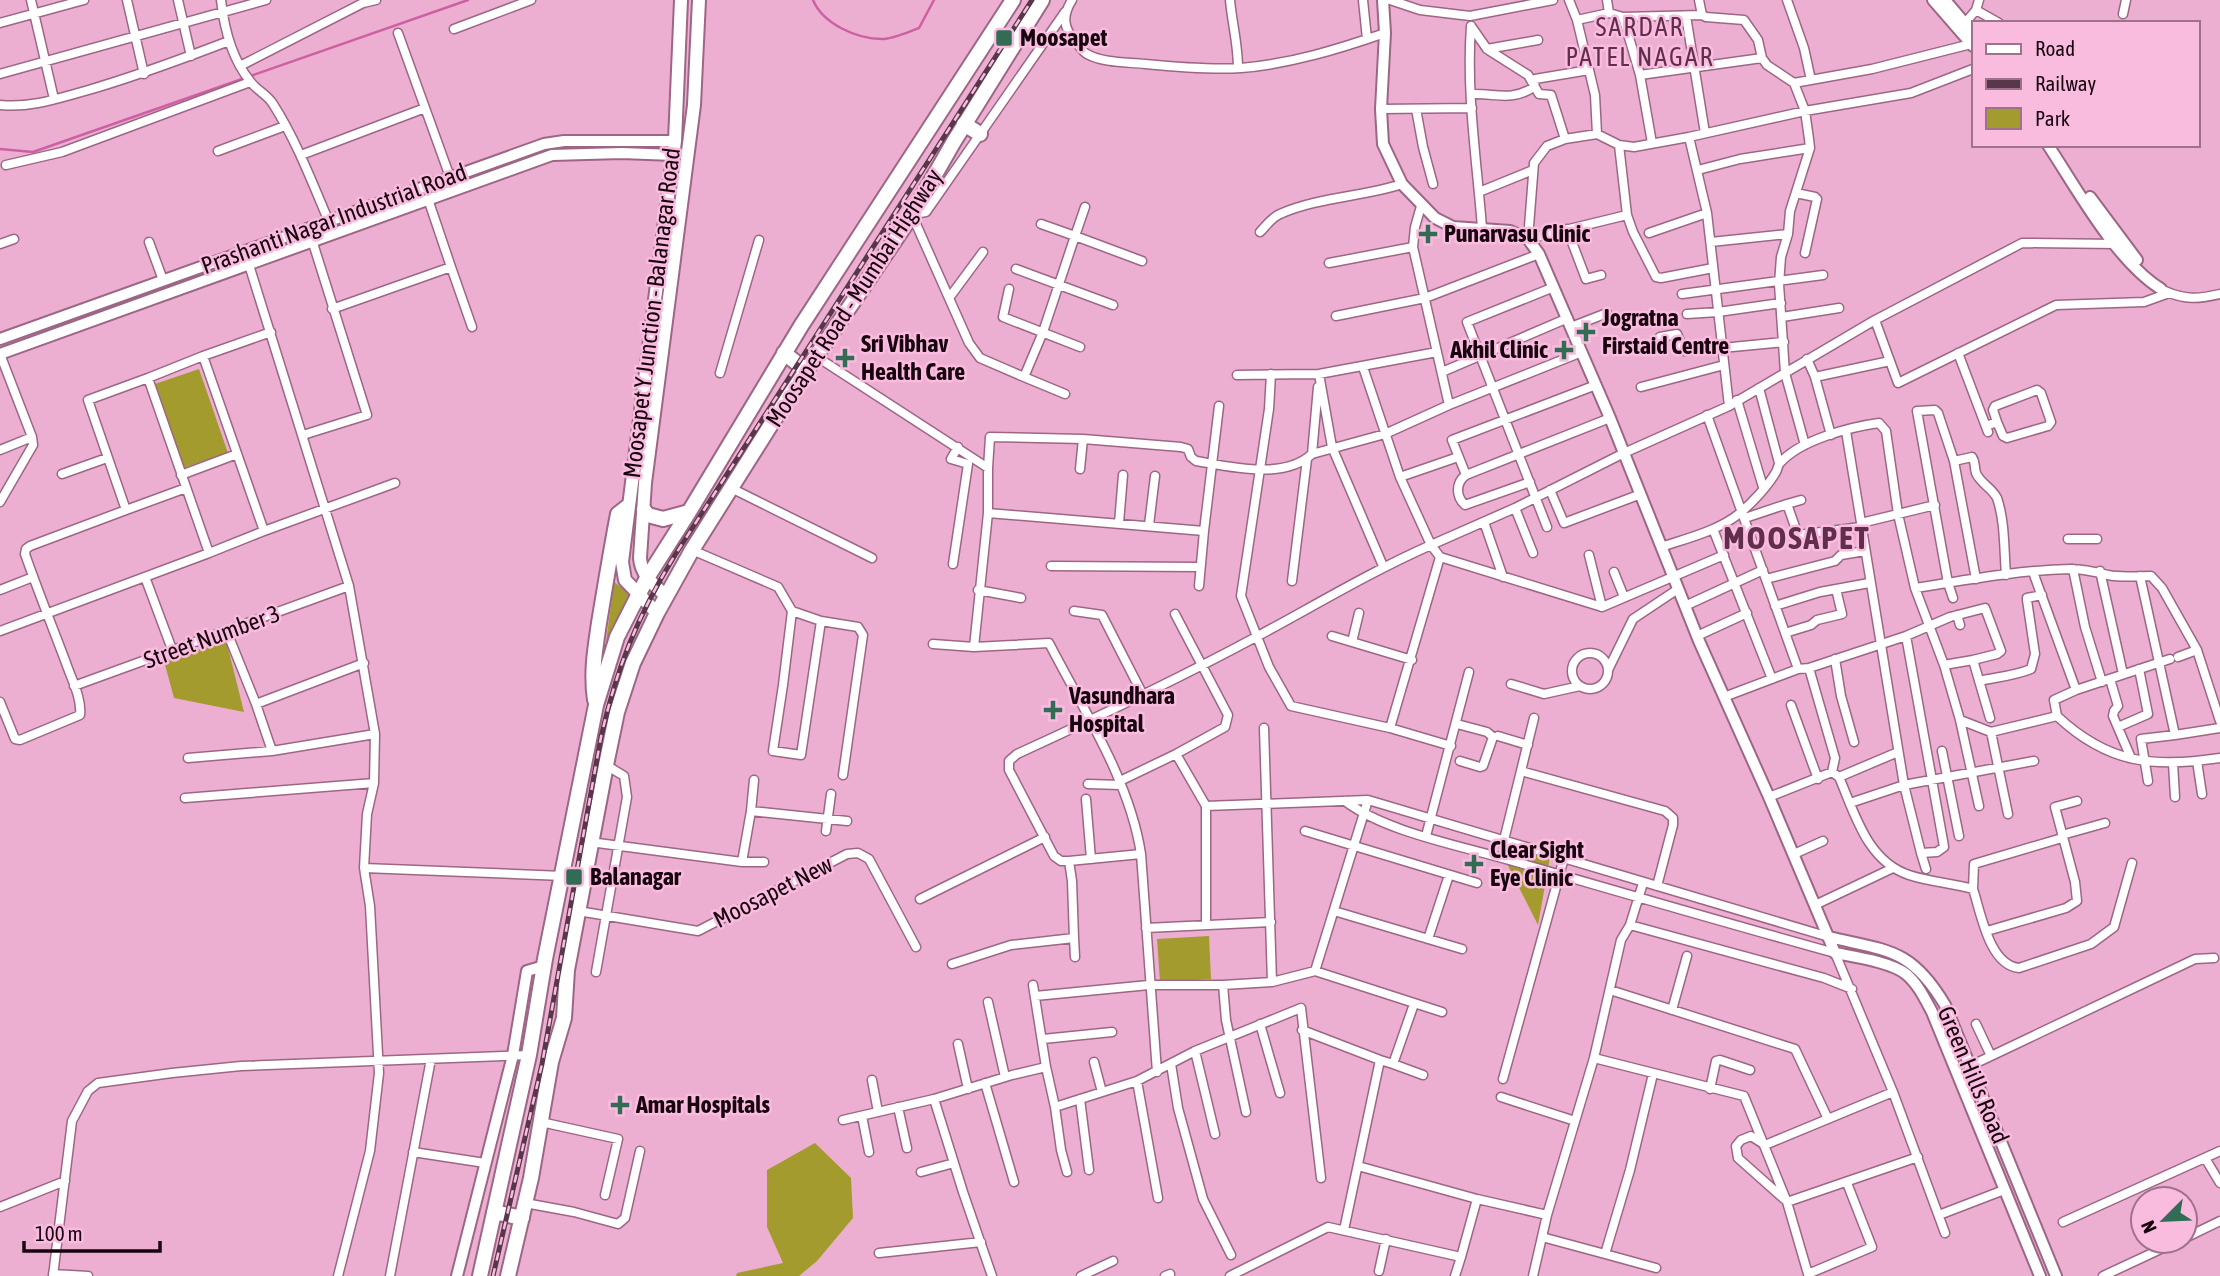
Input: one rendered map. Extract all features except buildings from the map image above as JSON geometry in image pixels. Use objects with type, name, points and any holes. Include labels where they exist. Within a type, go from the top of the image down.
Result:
[{"type":"highway","name":"Moosapet Road - Mumbai Highway","points":[[596,705],[617,637],[647,578],[784,353],[1013,0]]},
{"type":"highway","name":"Moosapet Road - Mumbai Highway","points":[[508,1276],[526,1203],[551,1062],[564,1018],[568,970],[590,842],[617,712],[633,663],[656,613],[692,550],[914,211],[964,124],[1042,0]]},
{"type":"highway","points":[[964,124],[980,134]]},
{"type":"highway","points":[[784,353],[807,371]]},
{"type":"highway","points":[[480,1276],[529,1055],[596,705],[592,682],[593,663],[606,574],[618,514],[627,507]]},
{"type":"highway","points":[[643,510],[648,515],[663,519],[689,512]]},
{"type":"highway","points":[[494,1212],[522,1218]]},
{"type":"main road","name":"Moosapet Y Junction - Balanagar Road","points":[[656,613],[625,580],[621,568],[675,141],[681,0]]},
{"type":"main road","points":[[666,596],[647,578],[640,563],[645,483],[694,105],[698,0]]},
{"type":"street","points":[[30,0],[47,61],[54,100]]},
{"type":"street","points":[[0,23],[83,0]]},
{"type":"street","points":[[127,0],[144,74]]},
{"type":"street","points":[[177,0],[191,56]]},
{"type":"street","points":[[221,0],[229,41],[240,66],[249,81],[271,101],[301,155],[329,222]]},
{"type":"street","points":[[0,74],[222,10],[266,0]]},
{"type":"street","points":[[240,66],[363,2],[376,0]]},
{"type":"street","points":[[454,29],[531,0]]},
{"type":"street","points":[[914,211],[926,212],[1072,0]]},
{"type":"street","points":[[1230,0],[1238,44],[1238,68]]},
{"type":"street","points":[[1363,0],[1367,39]]},
{"type":"street","points":[[1383,0],[1383,144],[1402,184],[1435,218],[1454,228],[1510,231],[1528,239],[1539,254],[1610,418],[1697,636],[1852,989],[1945,1233]]},
{"type":"street","points":[[1390,0],[1420,10],[1470,16],[1553,0]]},
{"type":"street","points":[[1569,0],[1577,20],[1595,95],[1597,134]]},
{"type":"street","points":[[1607,0],[1609,13]]},
{"type":"street","points":[[1699,0],[1702,15]]},
{"type":"street","points":[[1787,0],[1804,48],[1811,80]]},
{"type":"street","points":[[1933,0],[1965,23],[1972,39]]},
{"type":"street","points":[[1945,0],[1953,16],[1972,40]]},
{"type":"street","points":[[1965,23],[1976,10],[1979,0]]},
{"type":"street","points":[[2123,14],[2126,0]]},
{"type":"street","points":[[1976,10],[1995,21]]},
{"type":"street","points":[[1065,12],[1065,26],[1087,54],[1112,61],[1179,67],[1238,68],[1294,59],[1385,33]]},
{"type":"street","points":[[1577,20],[1609,13],[1623,17],[1702,15],[1706,18],[1744,20],[1758,40],[1762,58],[1767,65],[1794,83],[1805,111],[1810,148],[1790,211],[1788,234],[1781,257],[1780,281],[1785,373],[1805,444]]},
{"type":"street","points":[[1470,16],[1472,108],[1482,228]]},
{"type":"street","points":[[1686,16],[1706,133]]},
{"type":"street","points":[[1623,17],[1640,75],[1652,143]]},
{"type":"street","points":[[1471,26],[1487,50],[1528,75],[1539,94],[1550,94],[1565,139]]},
{"type":"street","points":[[398,33],[450,177]]},
{"type":"street","points":[[1487,50],[1538,40]]},
{"type":"street","points":[[0,105],[30,106],[54,100],[144,74],[229,41]]},
{"type":"street","points":[[1794,83],[1872,69],[1972,41]]},
{"type":"street","points":[[1640,75],[1762,58]]},
{"type":"street","points":[[1528,239],[1533,170],[1547,146],[1565,139],[1597,134],[1619,145],[1634,147],[1805,111],[1911,93],[1972,69]]},
{"type":"street","points":[[1534,87],[1535,79],[1589,70]]},
{"type":"street","points":[[6,165],[62,152],[249,81]]},
{"type":"street","points":[[1472,94],[1488,93],[1496,98],[1534,87]]},
{"type":"street","points":[[301,155],[425,108]]},
{"type":"street","points":[[1381,109],[1472,108]]},
{"type":"street","points":[[1416,109],[1433,184]]},
{"type":"street","points":[[218,151],[285,126]]},
{"type":"street","points":[[1689,137],[1707,212],[1729,406]]},
{"type":"street","name":"Prashanti Nagar Industrial Road","points":[[0,338],[544,144],[564,141],[675,141]]},
{"type":"street","points":[[1619,145],[1627,215],[1633,232],[1658,278],[1713,268]]},
{"type":"street","points":[[2049,147],[2149,282],[2180,298],[2220,295]]},
{"type":"street","points":[[2057,147],[2119,243]]},
{"type":"street","points":[[1698,170],[1740,159],[1810,148]]},
{"type":"street","name":"Prashanti Nagar Industrial Road","points":[[0,354],[552,155],[673,155]]},
{"type":"street","points":[[1479,192],[1533,170]]},
{"type":"street","points":[[1260,232],[1278,215],[1331,199],[1374,193],[1402,184]]},
{"type":"street","points":[[1796,193],[1815,197],[1817,200],[1805,253]]},
{"type":"street","points":[[428,199],[472,327]]},
{"type":"street","points":[[1421,206],[1413,247],[1448,405]]},
{"type":"street","points":[[1024,377],[1084,208]]},
{"type":"street","points":[[914,211],[969,343],[981,358],[1065,394]]},
{"type":"street","points":[[1649,233],[1707,212]]},
{"type":"street","points":[[1528,239],[1627,215]]},
{"type":"street","points":[[1041,225],[1142,261]]},
{"type":"street","points":[[1567,229],[1586,279],[1601,275]]},
{"type":"street","points":[[1711,242],[1788,234]]},
{"type":"street","points":[[0,244],[14,239]]},
{"type":"street","points":[[303,436],[367,415],[312,240]]},
{"type":"street","points":[[720,373],[759,240]]},
{"type":"street","points":[[149,242],[163,280]]},
{"type":"street","points":[[1141,855],[1061,861],[1054,856],[1009,770],[1009,761],[1017,754],[1202,666],[1383,566],[1515,508],[1624,453],[1729,406],[1875,320],[2022,243],[2119,243]]},
{"type":"street","points":[[1329,263],[1413,247]]},
{"type":"street","points":[[245,252],[327,507],[349,586],[375,734],[374,783],[367,814],[364,868],[370,906],[379,1061],[377,1102],[370,1151],[338,1276]]},
{"type":"street","points":[[949,298],[983,252]]},
{"type":"street","points":[[1336,316],[1425,298],[1539,254]]},
{"type":"street","points":[[332,309],[451,267]]},
{"type":"street","points":[[1016,269],[1113,304]]},
{"type":"street","points":[[1682,294],[1823,275]]},
{"type":"street","points":[[1548,527],[1467,322],[1554,287]]},
{"type":"street","points":[[1009,289],[1003,317],[1080,348]]},
{"type":"street","points":[[1875,320],[1898,383],[2056,305],[2144,302],[2165,291]]},
{"type":"street","points":[[1687,314],[1781,303]]},
{"type":"street","points":[[1782,317],[1839,308]]},
{"type":"street","points":[[1442,372],[1480,355],[1570,323],[1607,313]]},
{"type":"street","points":[[125,510],[88,400],[271,332]]},
{"type":"street","points":[[1660,337],[1677,334],[1684,351],[1784,342]]},
{"type":"street","points":[[1237,375],[1319,374],[1437,352]]},
{"type":"street","points":[[974,647],[988,513],[990,437],[1083,439],[1181,447],[1188,449],[1196,461],[1259,469],[1285,468],[1332,447],[1385,434],[1448,405],[1582,352]]},
{"type":"street","points":[[1958,353],[1987,429],[1997,422]]},
{"type":"street","points":[[0,354],[33,446],[0,502]]},
{"type":"street","points":[[203,356],[264,531]]},
{"type":"street","points":[[817,357],[988,468]]},
{"type":"street","points":[[1807,359],[1815,377],[1831,435]]},
{"type":"street","points":[[1815,377],[1890,361]]},
{"type":"street","points":[[1641,387],[1724,365]]},
{"type":"street","points":[[1363,367],[1400,477],[1431,545],[1440,557],[1602,607],[1724,555]]},
{"type":"street","points":[[1271,374],[1269,409],[1241,596],[1269,667],[1292,706],[1390,728],[1451,746]]},
{"type":"street","points":[[1319,374],[1332,447],[1383,566]]},
{"type":"street","points":[[1292,581],[1319,374]]},
{"type":"street","points":[[148,378],[209,552]]},
{"type":"street","points":[[1466,475],[1453,438],[1596,385]]},
{"type":"street","points":[[1744,515],[1776,472],[1779,463],[1759,388]]},
{"type":"street","points":[[2037,390],[2041,393],[2051,422],[2048,426],[2007,438],[2003,436],[1997,422],[1993,410],[1995,406],[2037,390]]},
{"type":"street","points":[[1737,400],[1763,487]]},
{"type":"street","points":[[1199,586],[1219,406]]},
{"type":"street","points":[[1954,598],[1948,583],[1917,411],[1935,410],[1938,413],[1954,461],[1976,579]]},
{"type":"street","points":[[1707,415],[1798,669]]},
{"type":"street","points":[[1530,482],[1465,505],[1458,496],[1460,481],[1466,475],[1610,418]]},
{"type":"street","points":[[1779,463],[1805,444],[1854,426],[1879,424],[1886,431],[1898,514],[1915,588],[1944,665],[1960,720],[1979,806]]},
{"type":"street","points":[[1846,431],[1904,785],[1927,873]]},
{"type":"street","points":[[0,450],[32,437]]},
{"type":"street","points":[[1080,469],[1083,439]]},
{"type":"street","points":[[953,564],[968,464],[951,460],[958,447]]},
{"type":"street","points":[[181,475],[237,454]]},
{"type":"street","points":[[1400,477],[1458,457]]},
{"type":"street","points":[[1954,461],[1972,457],[1978,476],[1996,496],[2006,575]]},
{"type":"street","points":[[62,474],[107,458]]},
{"type":"street","points":[[1119,523],[1123,475]]},
{"type":"street","points":[[1149,525],[1155,476]]},
{"type":"street","points":[[0,631],[395,482]]},
{"type":"street","points":[[0,702],[12,735],[20,740],[80,715],[81,709],[74,686],[25,554],[30,546],[186,488]]},
{"type":"street","points":[[732,488],[872,558]]},
{"type":"street","points":[[1550,490],[1564,523],[1641,494]]},
{"type":"street","points":[[1661,547],[1744,515],[1801,500]]},
{"type":"street","points":[[1787,504],[1798,536],[1861,525],[1935,505]]},
{"type":"street","points":[[1515,508],[1533,553]]},
{"type":"street","points":[[988,513],[1204,531]]},
{"type":"street","points":[[1484,522],[1503,577]]},
{"type":"street","points":[[1713,529],[1772,679]]},
{"type":"street","points":[[2068,539],[2097,539]]},
{"type":"street","points":[[692,550],[778,587],[792,611],[773,751],[801,755],[821,621]]},
{"type":"street","points":[[1766,579],[1835,561],[1841,555],[1865,551]]},
{"type":"street","points":[[1589,555],[1602,607]]},
{"type":"street","points":[[1390,728],[1440,557]]},
{"type":"street","points":[[1051,566],[1199,567]]},
{"type":"street","points":[[1915,588],[2073,569],[2151,576],[2197,650],[2220,721]]},
{"type":"street","points":[[2073,569],[2085,627],[2119,706],[2113,714],[2131,758]]},
{"type":"street","points":[[1685,606],[1763,570]]},
{"type":"street","points":[[2100,571],[2123,674]]},
{"type":"street","points":[[1614,572],[1624,597]]},
{"type":"street","points":[[2033,572],[2076,690]]},
{"type":"street","points":[[2140,576],[2175,735]]},
{"type":"street","points":[[0,590],[33,577]]},
{"type":"street","points":[[145,577],[173,652]]},
{"type":"street","points":[[1776,606],[1869,583]]},
{"type":"street","name":"Street Number 3","points":[[74,686],[349,586]]},
{"type":"street","points":[[1511,684],[1544,694],[1580,686],[1596,688],[1605,681],[1633,619],[1678,589]]},
{"type":"street","points":[[1785,633],[1811,625],[1817,620],[1842,614],[1836,589]]},
{"type":"street","points":[[978,590],[1021,598]]},
{"type":"street","points":[[1979,681],[2007,674],[2013,676],[2031,669],[2035,654],[2027,600],[2042,595]]},
{"type":"street","points":[[1724,697],[1798,669],[1810,668],[1906,636],[1957,615],[1985,608],[1988,610],[2001,651],[1944,665]]},
{"type":"street","points":[[792,611],[821,621],[858,627],[863,635],[843,775]]},
{"type":"street","points":[[1074,611],[1102,615],[1143,695]]},
{"type":"street","points":[[1352,642],[1359,612]]},
{"type":"street","points":[[1697,636],[1746,613]]},
{"type":"street","points":[[1088,784],[1121,783],[1228,723],[1228,715],[1175,614]]},
{"type":"street","points":[[1957,615],[1960,625]]},
{"type":"street","points":[[227,632],[272,751]]},
{"type":"street","points":[[1332,636],[1412,660]]},
{"type":"street","points":[[1906,636],[1944,847],[1937,852],[1922,853]]},
{"type":"street","points":[[933,645],[974,647],[1049,643],[1121,783],[1137,829],[1157,1072]]},
{"type":"street","points":[[2197,650],[2076,690],[2054,700],[2057,716],[2091,744],[2145,763],[2220,758]]},
{"type":"street","points":[[1580,686],[1572,670],[1582,655],[1588,653],[1600,656],[1608,670]]},
{"type":"street","points":[[1835,659],[1841,695],[1854,742]]},
{"type":"street","points":[[1973,660],[1990,718]]},
{"type":"street","points":[[256,704],[364,663]]},
{"type":"street","points":[[1810,668],[1835,758],[1835,775],[1867,842],[1893,868],[1910,876],[1927,873],[1973,888]]},
{"type":"street","points":[[2118,727],[2148,714],[2139,669]]},
{"type":"street","points":[[1426,835],[1469,671]]},
{"type":"street","points":[[1791,705],[1818,779]]},
{"type":"street","points":[[1960,720],[1991,732],[2057,716]]},
{"type":"street","points":[[1504,840],[1534,718]]},
{"type":"street","points":[[1457,724],[1487,732],[1493,737],[1483,766],[1460,761]]},
{"type":"street","points":[[1264,728],[1272,982]]},
{"type":"street","points":[[2148,781],[2141,738],[2220,728]]},
{"type":"street","points":[[1991,732],[2008,814]]},
{"type":"street","points":[[187,758],[272,751],[375,734]]},
{"type":"street","points":[[1498,736],[1528,745]]},
{"type":"street","points":[[1942,751],[1959,836]]},
{"type":"street","points":[[1769,797],[1898,752]]},
{"type":"street","points":[[1176,754],[1206,806],[1206,925]]},
{"type":"street","points":[[1850,803],[1904,785],[2034,761]]},
{"type":"street","points":[[2197,761],[2202,794]]},
{"type":"street","points":[[2173,763],[2175,797]]},
{"type":"street","points":[[596,972],[627,797],[624,776],[606,765]]},
{"type":"street","points":[[1521,771],[1665,811],[1673,818],[1673,825],[1657,886]]},
{"type":"street","points":[[742,862],[754,780]]},
{"type":"street","points":[[185,799],[374,783]]},
{"type":"street","points":[[826,831],[831,794]]},
{"type":"street","points":[[1086,799],[1091,859]]},
{"type":"street","points":[[1206,806],[1368,800],[1829,937]]},
{"type":"street","points":[[1315,971],[1368,800]]},
{"type":"street","points":[[1345,801],[1363,815],[1426,835],[1639,899],[1836,953]]},
{"type":"street","points":[[1987,931],[2066,908],[2077,901],[2075,883],[2055,807],[2077,801]]},
{"type":"street","points":[[751,811],[847,821]]},
{"type":"street","points":[[2105,823],[1974,864],[1973,888],[1997,957],[2012,967],[2019,968],[2091,944],[2115,927],[2132,863]]},
{"type":"street","points":[[1305,831],[1477,883]]},
{"type":"street","points":[[920,899],[1045,837]]},
{"type":"street","points":[[1794,853],[1823,841]]},
{"type":"street","points":[[590,842],[742,862],[764,862]]},
{"type":"street","name":"Moosapet New","points":[[578,911],[698,931],[847,855],[858,853],[869,859],[916,947]]},
{"type":"street","points":[[1503,1079],[1564,858]]},
{"type":"street","points":[[1069,861],[1074,957]]},
{"type":"street","points":[[364,868],[563,876]]},
{"type":"street","points":[[1815,905],[1893,868]]},
{"type":"street","points":[[1428,939],[1449,875]]},
{"type":"street","points":[[1533,1276],[1547,1214],[1594,1058],[1621,940],[1630,925],[1643,883]]},
{"type":"street","points":[[1334,911],[1462,949]]},
{"type":"street","points":[[1146,928],[1271,922]]},
{"type":"street","points":[[1630,925],[1824,978],[1852,989]]},
{"type":"street","name":"Green Hills Road","points":[[1829,937],[1895,953],[1909,960],[1922,972],[1945,1005],[2056,1276]]},
{"type":"street","points":[[952,964],[1011,945],[1074,938]]},
{"type":"street","name":"Green Hills Road","points":[[1836,953],[1896,968],[1908,975],[1921,991],[2040,1276]]},
{"type":"street","points":[[1672,1010],[1687,956]]},
{"type":"street","points":[[1970,1066],[2195,959],[2214,958]]},
{"type":"street","points":[[457,1276],[513,1055],[527,971],[544,966]]},
{"type":"street","points":[[1035,996],[1149,985],[1272,982],[1315,971],[1442,1012]]},
{"type":"street","points":[[1033,985],[1067,1172]]},
{"type":"street","points":[[1223,985],[1229,1038],[1246,1112]]},
{"type":"street","points":[[1610,990],[1795,1049],[1828,1119]]},
{"type":"street","points":[[988,1002],[1004,1077]]},
{"type":"street","points":[[1393,1064],[1414,1004]]},
{"type":"street","points":[[1055,1107],[1137,1081],[1195,1051],[1301,1008],[1321,1178]]},
{"type":"street","points":[[1260,1024],[1280,1093]]},
{"type":"street","points":[[1976,1024],[1991,1056]]},
{"type":"street","points":[[1302,1030],[1423,1075]]},
{"type":"street","points":[[1044,1039],[1112,1031]]},
{"type":"street","points":[[958,1044],[968,1088]]},
{"type":"street","points":[[1195,1051],[1215,1134]]},
{"type":"street","points":[[88,1276],[53,1275],[72,1121],[83,1098],[98,1083],[241,1066],[529,1055]]},
{"type":"street","points":[[1594,1058],[1738,1092],[1744,1096],[1787,1202],[1808,1274],[1872,1247],[1847,1183]]},
{"type":"street","points":[[390,1276],[431,1059]]},
{"type":"street","points":[[1344,1230],[1380,1060]]},
{"type":"street","points":[[1710,1086],[1714,1064],[1718,1060],[1750,1070]]},
{"type":"street","points":[[1094,1062],[1102,1092]]},
{"type":"street","points":[[1171,1064],[1178,1108],[1203,1199],[1231,1255]]},
{"type":"street","points":[[843,1120],[934,1099],[1046,1067]]},
{"type":"street","points":[[1605,1254],[1630,1171],[1653,1074]]},
{"type":"street","points":[[872,1080],[878,1112]]},
{"type":"street","points":[[1137,1081],[1158,1198]]},
{"type":"street","points":[[985,1083],[1014,1182]]},
{"type":"street","points":[[1710,1086],[1724,1088]]},
{"type":"street","points":[[1765,1145],[1893,1092]]},
{"type":"street","points":[[1501,1097],[1575,1121]]},
{"type":"street","points":[[934,1099],[992,1276]]},
{"type":"street","points":[[1080,1099],[1089,1170]]},
{"type":"street","points":[[898,1107],[907,1148]]},
{"type":"street","points":[[862,1116],[869,1152]]},
{"type":"street","points":[[541,1122],[618,1139],[605,1195]]},
{"type":"street","points":[[1765,1145],[1751,1136],[1741,1140],[1736,1146],[1738,1158],[1768,1182],[1787,1202]]},
{"type":"street","points":[[526,1203],[618,1224],[625,1218],[640,1151]]},
{"type":"street","points":[[2063,1222],[2220,1151]]},
{"type":"street","points":[[413,1153],[485,1163]]},
{"type":"street","points":[[1787,1202],[1917,1157]]},
{"type":"street","points":[[2204,1158],[2220,1183]]},
{"type":"street","points":[[921,1172],[954,1163]]},
{"type":"street","points":[[1357,1166],[1477,1199],[1547,1214]]},
{"type":"street","points":[[0,1207],[65,1181]]},
{"type":"street","points":[[1939,1215],[2004,1190]]},
{"type":"street","points":[[1455,1276],[1477,1199]]},
{"type":"street","points":[[2199,1232],[2220,1222]]},
{"type":"street","points":[[1230,1276],[1328,1227],[1461,1256]]},
{"type":"street","points":[[1542,1237],[1656,1268]]},
{"type":"street","points":[[1379,1271],[1386,1239]]},
{"type":"street","points":[[879,1253],[981,1242]]},
{"type":"street","points":[[2103,1276],[2148,1255]]},
{"type":"street","points":[[1081,1276],[1113,1261]]},
{"type":"green space","points":[[199,369],[228,453],[183,468],[155,384]]},
{"type":"green space","points":[[614,582],[632,595],[605,650]]},
{"type":"green space","points":[[226,640],[244,712],[174,698],[164,661]]},
{"type":"green space","points":[[1497,844],[1550,857],[1538,925]]},
{"type":"green space","points":[[1209,936],[1211,979],[1160,982],[1157,939]]},
{"type":"green space","points":[[815,1143],[851,1178],[853,1218],[817,1261],[799,1276],[736,1276],[737,1273],[783,1263],[767,1227],[767,1170]]},
{"type":"waterway","points":[[0,149],[33,152],[468,0]]},
{"type":"waterway","points":[[813,0],[824,16],[833,23],[852,33],[882,39],[919,28],[934,0]]},
{"type":"railway","points":[[493,1276],[542,1064],[601,737],[621,665],[639,621],[675,555],[1032,0]]},
{"type":"place","name":"Moosapet","points":[[1004,38]]},
{"type":"place","name":"Punarvasu Clinic","points":[[1428,234]]},
{"type":"place","name":"Jogratna Firstaid Centre","points":[[1586,332]]},
{"type":"place","name":"Akhil Clinic","points":[[1564,350]]},
{"type":"place","name":"Sri Vibhav Health Care","points":[[845,358]]},
{"type":"place","name":"Vasundhara Hospital","points":[[1053,710]]},
{"type":"place","name":"Clear Sight Eye Clinic","points":[[1474,864]]},
{"type":"place","name":"Balanagar","points":[[574,877]]},
{"type":"place","name":"Amar Hospitals","points":[[620,1105]]},
{"type":"district","name":"SARDAR PATEL NAGAR","points":[[1640,42]]},
{"type":"district","name":"MOOSAPET","points":[[1797,538]]}]
